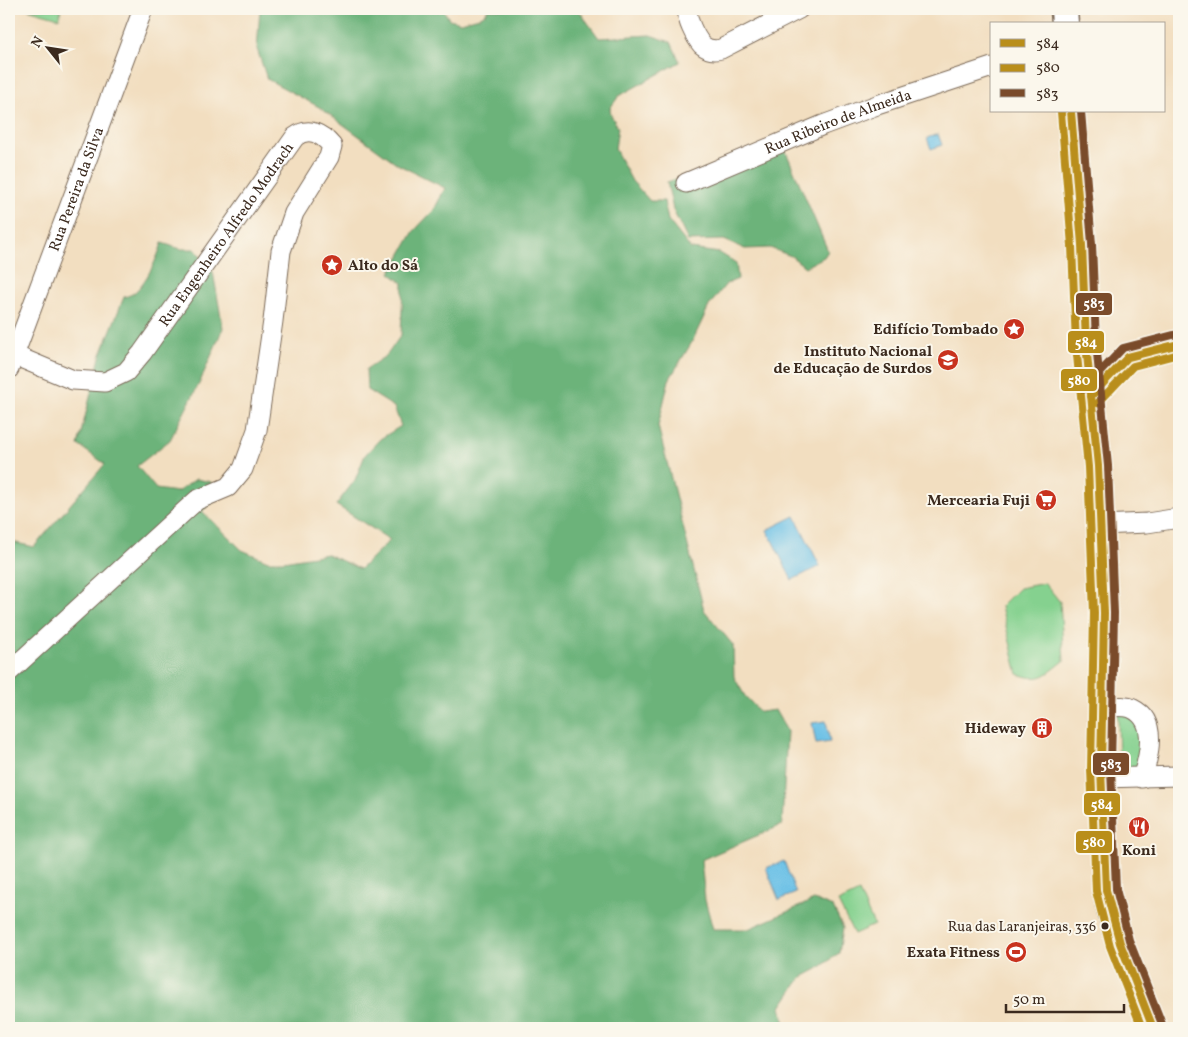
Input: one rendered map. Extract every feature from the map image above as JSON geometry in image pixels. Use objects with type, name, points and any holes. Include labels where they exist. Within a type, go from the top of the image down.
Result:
[{"type":"main road","points":[[1064,9],[1065,22]]},
{"type":"main road","points":[[1070,112],[1082,245],[1086,344],[1098,466],[1104,614],[1101,707],[1106,890],[1108,904],[1126,960],[1153,1028]]},
{"type":"main road","points":[[1086,344],[1105,355],[1128,357],[1179,344]]},
{"type":"main road","points":[[1091,396],[1128,357]]},
{"type":"street","name":"Rua Pereira da Silva","points":[[11,359],[143,9]]},
{"type":"street","points":[[689,9],[687,19],[703,45],[714,51],[799,9]]},
{"type":"street","name":"Rua Ribeiro de Almeida","points":[[686,183],[823,125],[990,68]]},
{"type":"street","name":"Rua Engenheiro Alfredo Modrach","points":[[9,672],[197,500],[228,487],[243,469],[256,430],[281,251],[294,213],[329,157],[332,146],[324,137],[311,131],[300,133],[295,137],[148,345],[126,372],[105,382],[73,380],[11,359]]},
{"type":"street","points":[[1100,525],[1147,523],[1179,518]]},
{"type":"street","points":[[1101,707],[1132,708],[1142,714],[1148,726],[1150,746],[1142,778]]},
{"type":"street","points":[[1102,778],[1179,776]]},
{"type":"green space","points":[[27,9],[61,9],[59,18]]},
{"type":"green space","points":[[260,9],[443,9],[449,19],[461,22],[479,17],[487,12],[487,9],[578,9],[599,38],[650,35],[671,42],[680,62],[619,96],[610,108],[611,115],[618,128],[615,149],[632,181],[650,201],[664,201],[668,220],[691,249],[720,253],[736,263],[738,279],[726,284],[709,306],[692,342],[669,380],[658,426],[704,610],[733,645],[734,677],[745,696],[760,712],[775,710],[787,731],[782,825],[701,860],[705,900],[713,929],[748,929],[814,900],[833,907],[843,928],[839,953],[818,969],[801,978],[781,1007],[786,1028],[9,1028],[9,539],[12,542],[34,547],[105,464],[78,445],[100,357],[124,297],[134,293],[144,282],[162,243],[181,249],[195,249],[213,272],[223,328],[200,382],[170,440],[137,466],[156,489],[177,492],[196,479],[211,482],[215,500],[202,511],[242,550],[268,561],[283,561],[327,554],[360,569],[390,540],[336,505],[355,480],[365,455],[380,439],[401,426],[394,407],[367,390],[366,369],[387,355],[401,335],[403,283],[390,273],[414,231],[434,210],[445,188],[399,165],[319,107],[267,79],[257,49]]},
{"type":"green space","points":[[784,147],[828,251],[824,257],[805,267],[791,256],[770,248],[745,249],[724,240],[688,241],[673,210],[667,182]]},
{"type":"green space","points":[[1045,583],[1060,602],[1064,661],[1043,676],[1026,677],[1018,674],[1001,606],[1019,588]]},
{"type":"green space","points":[[1125,710],[1146,735],[1136,772],[1119,768],[1118,714]]},
{"type":"green space","points":[[859,892],[874,925],[854,934],[838,902]]},
{"type":"water","points":[[938,134],[942,145],[931,149],[927,138]]},
{"type":"water","points":[[795,516],[820,566],[792,580],[767,530]]},
{"type":"water","points":[[826,721],[830,742],[816,744],[812,723]]},
{"type":"water","points":[[784,861],[796,893],[779,900],[766,868]]},
{"type":"transit line","name":"580","points":[[1061,112],[1072,246],[1076,345],[1088,467],[1094,613],[1091,769],[1096,891],[1110,946],[1142,1028]]},
{"type":"transit line","name":"584","points":[[1071,112],[1082,245],[1086,344],[1098,466],[1104,613],[1101,769],[1106,890],[1120,943],[1153,1028]]},
{"type":"transit line","name":"583","points":[[1081,112],[1092,244],[1096,343],[1108,466],[1114,613],[1111,769],[1116,889],[1129,940],[1162,1024]]},
{"type":"transit line","name":"583","points":[[1084,389],[1123,348],[1177,334]]},
{"type":"transit line","name":"584","points":[[1091,396],[1128,357],[1179,344]]},
{"type":"transit line","name":"580","points":[[1098,403],[1133,366],[1179,354]]},
{"type":"place","name":"Alto do Sá","points":[[332,265]]},
{"type":"place","name":"Edifício Tombado","points":[[1014,329]]},
{"type":"place","name":"Instituto Nacional de Educação de Surdos","points":[[948,360]]},
{"type":"place","name":"Mercearia Fuji","points":[[1046,500]]},
{"type":"place","name":"Hideway","points":[[1042,728]]},
{"type":"place","name":"Koni","points":[[1139,827]]},
{"type":"place","name":"Rua das Laranjeiras, 336","points":[[1105,926]]},
{"type":"place","name":"Exata Fitness","points":[[1016,952]]}]
